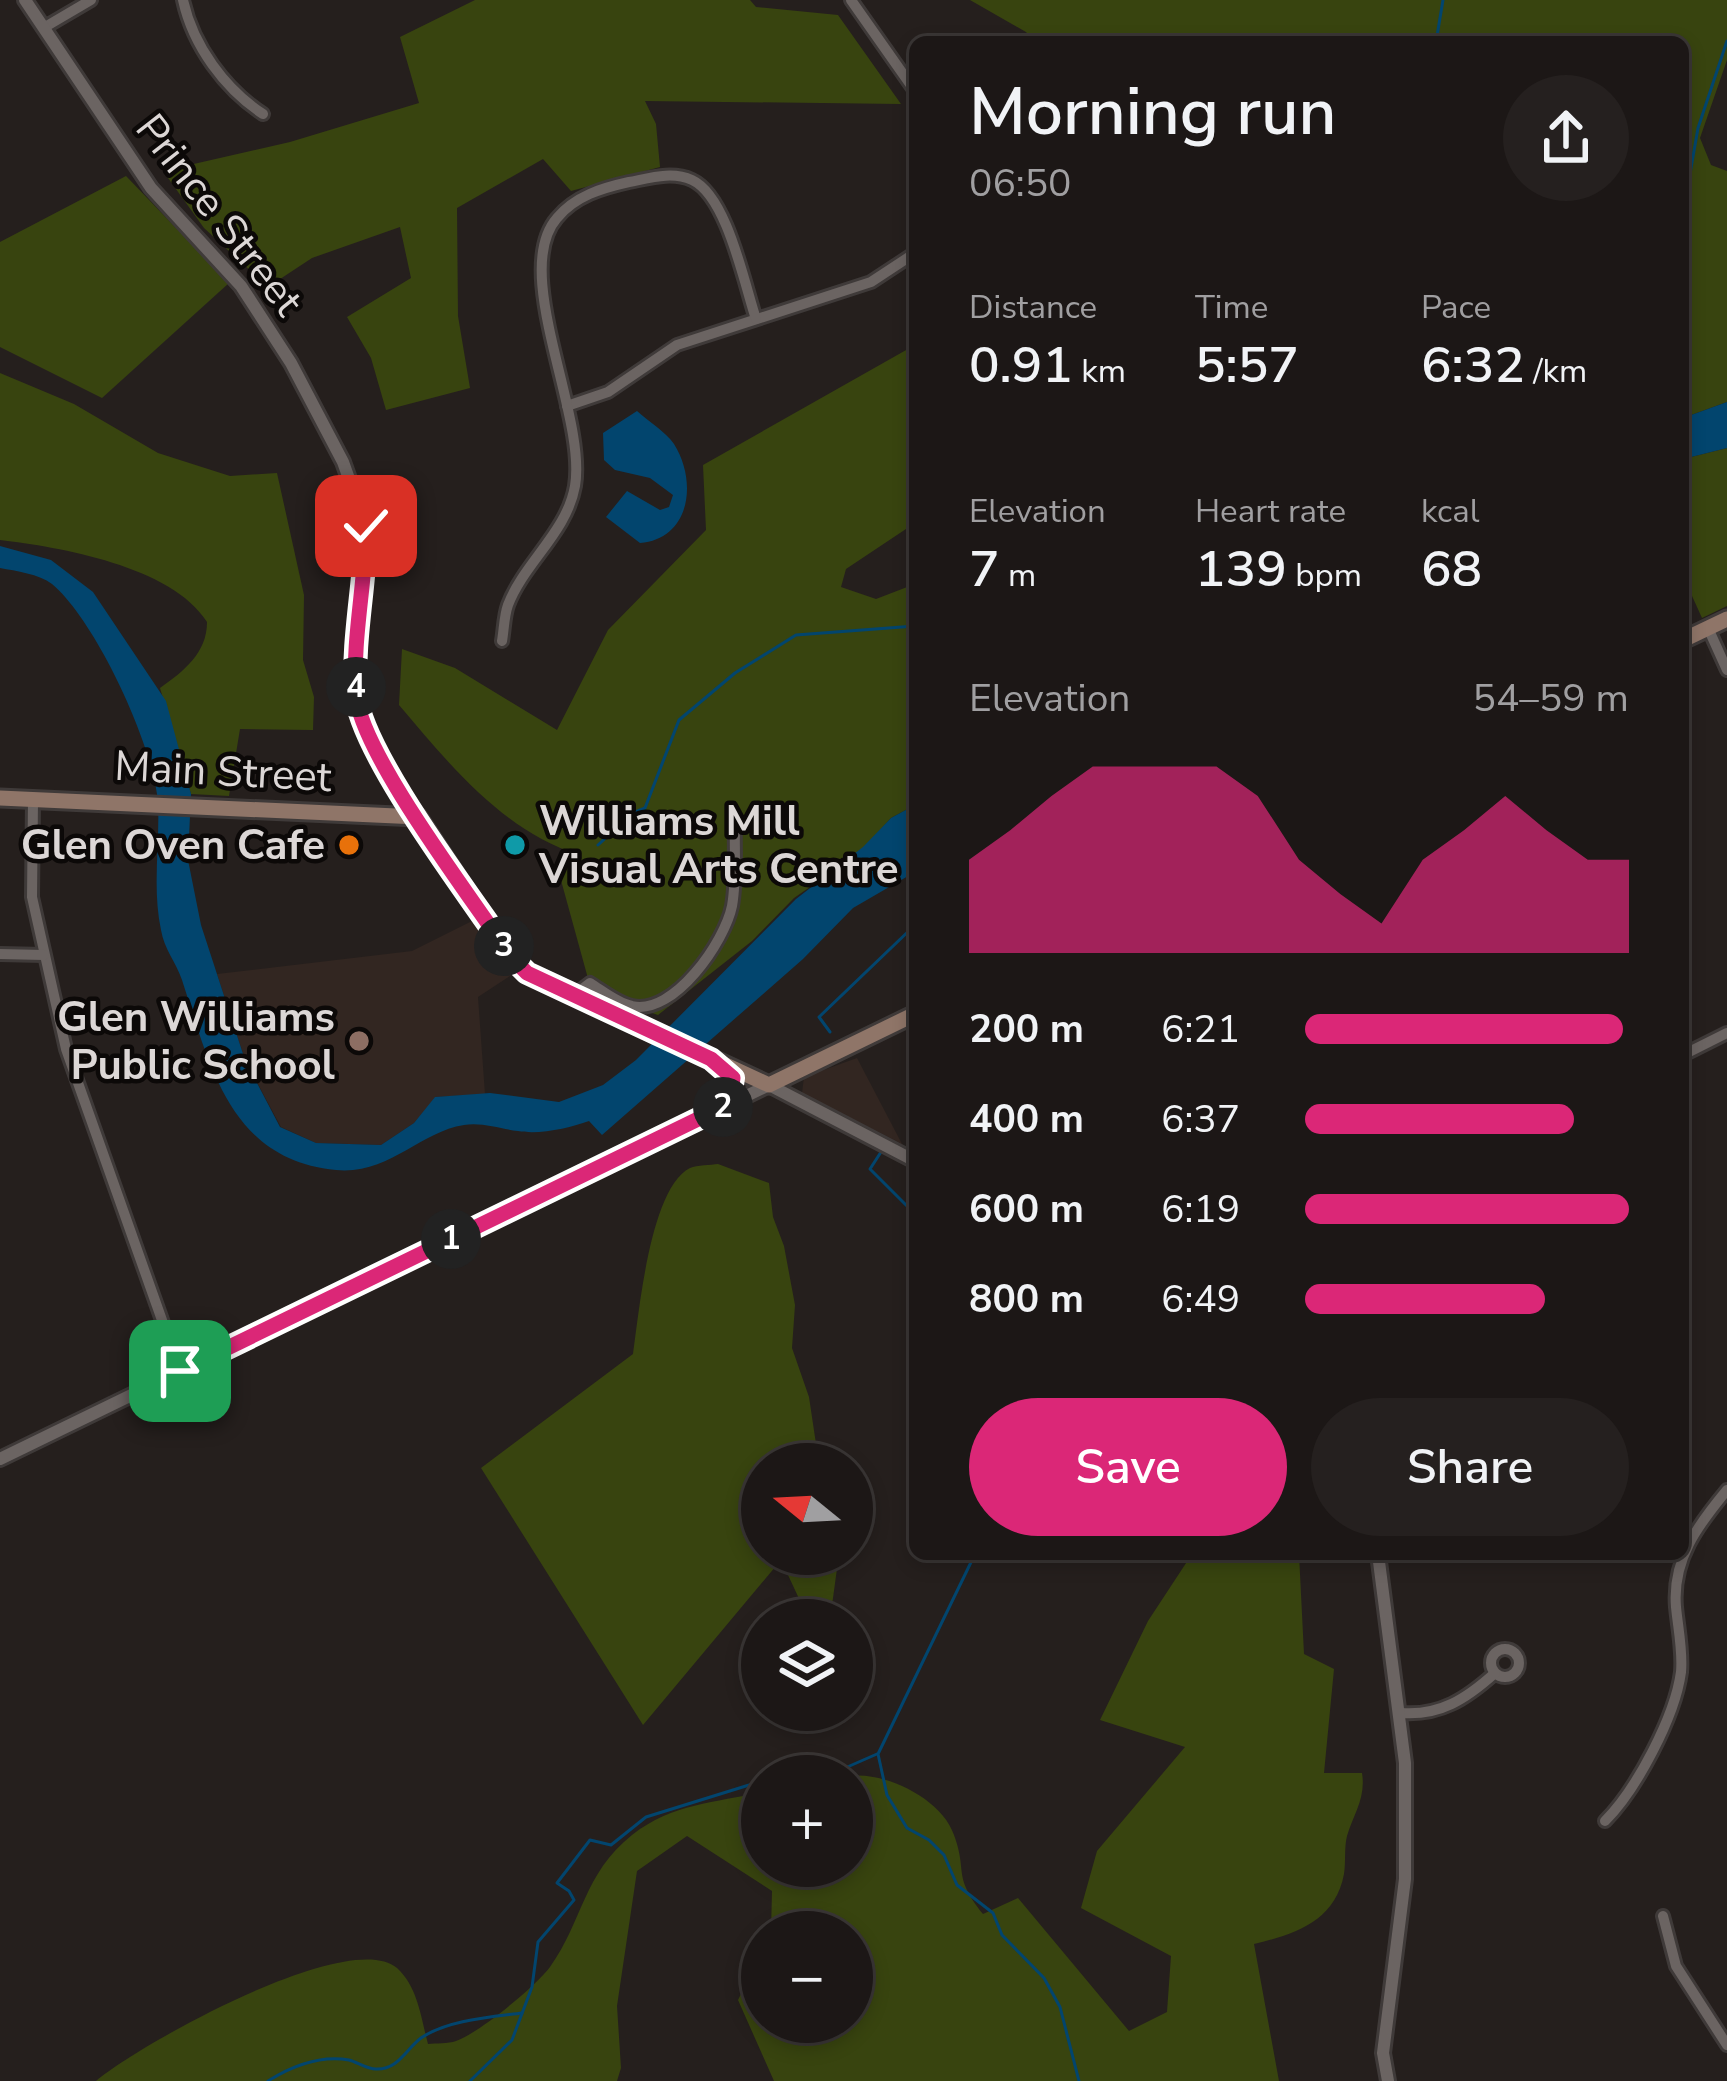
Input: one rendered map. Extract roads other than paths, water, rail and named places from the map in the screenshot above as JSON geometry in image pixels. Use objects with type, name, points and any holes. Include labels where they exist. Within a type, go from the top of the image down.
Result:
[{"type":"main road","points":[[1689,637],[1727,619]]},
{"type":"main road","name":"Main Street","points":[[0,798],[418,817]]},
{"type":"main road","points":[[418,817],[512,958],[527,973],[769,1085],[909,1017]]},
{"type":"main road","points":[[705,1056],[733,1078],[729,1104]]},
{"type":"street","name":"Prince Street","points":[[26,0],[151,188],[241,286],[291,363],[343,462],[366,526],[356,698],[369,742],[418,817]]},
{"type":"street","points":[[45,27],[92,0]]},
{"type":"street","points":[[183,0],[198,42],[239,98],[263,114]]},
{"type":"street","points":[[851,0],[909,82]]},
{"type":"street","points":[[502,641],[507,606],[570,508],[578,468],[540,266],[554,220],[579,198],[608,186],[668,175],[692,179],[719,206],[756,319]]},
{"type":"street","points":[[567,406],[608,392],[677,345],[871,282],[909,257]]},
{"type":"street","points":[[1708,628],[1727,670]]},
{"type":"street","points":[[33,800],[29,866],[44,955],[85,1108],[180,1371]]},
{"type":"street","points":[[573,996],[590,983],[634,1007],[655,1005],[693,976],[726,927],[733,902],[735,820]]},
{"type":"street","points":[[0,955],[44,955]]},
{"type":"street","points":[[1689,1052],[1727,1033]]},
{"type":"street","points":[[0,1459],[769,1085],[909,1158]]},
{"type":"street","points":[[1689,1546],[1696,1528],[1727,1490]]},
{"type":"street","points":[[1379,1560],[1400,1713],[1405,1879],[1382,2053],[1388,2081]]},
{"type":"street","points":[[1605,1821],[1630,1791],[1672,1704],[1681,1672],[1675,1593],[1683,1560]]},
{"type":"street","points":[[1400,1713],[1424,1715],[1444,1709],[1473,1693],[1495,1673]]},
{"type":"street","points":[[1664,1916],[1676,1966],[1727,2045]]},
{"type":"water","points":[[1727,402],[1727,448],[1689,458],[1689,416]]},
{"type":"water","points":[[637,411],[674,444],[687,491],[685,506],[670,531],[640,543],[606,517],[627,491],[660,510],[669,507],[673,495],[650,478],[615,470],[604,460],[603,433]]},
{"type":"water","points":[[0,546],[51,560],[93,592],[166,701],[191,794],[188,860],[201,925],[245,1060],[280,1127],[316,1143],[381,1145],[414,1123],[435,1097],[490,1093],[559,1102],[603,1085],[636,1060],[796,899],[863,847],[891,818],[909,808],[909,875],[853,908],[803,959],[602,1135],[589,1121],[535,1132],[471,1124],[448,1129],[388,1160],[355,1170],[300,1162],[271,1148],[248,1128],[230,1104],[203,1045],[163,937],[157,898],[154,779],[120,686],[87,626],[52,584],[0,568]]},
{"type":"waterway","points":[[1437,36],[1443,0]]},
{"type":"waterway","points":[[1689,180],[1698,128],[1727,41]]},
{"type":"waterway","points":[[598,845],[645,808],[679,720],[735,673],[796,635],[909,626]]},
{"type":"waterway","points":[[830,1032],[819,1017],[909,931]]},
{"type":"waterway","points":[[881,1152],[870,1169],[909,1208]]},
{"type":"waterway","points":[[972,1560],[878,1754],[887,1795],[907,1828],[944,1855],[957,1885],[993,1913],[1002,1935],[1044,1978],[1060,2007],[1079,2081]]},
{"type":"waterway","points":[[873,1756],[877,1754]]},
{"type":"waterway","points":[[470,2081],[512,2040],[532,1987],[538,1942],[574,1900],[557,1883],[590,1840],[611,1845],[646,1817],[741,1788]]},
{"type":"waterway","points":[[268,2081],[317,2060],[349,2060],[384,2068],[443,2027],[522,2013]]},
{"type":"place","name":"Glen Oven Cafe","points":[[349,845]]},
{"type":"place","name":"Williams Mill Visual Arts Centre","points":[[515,845]]},
{"type":"place","name":"Glen Williams Public School","points":[[359,1041]]}]
